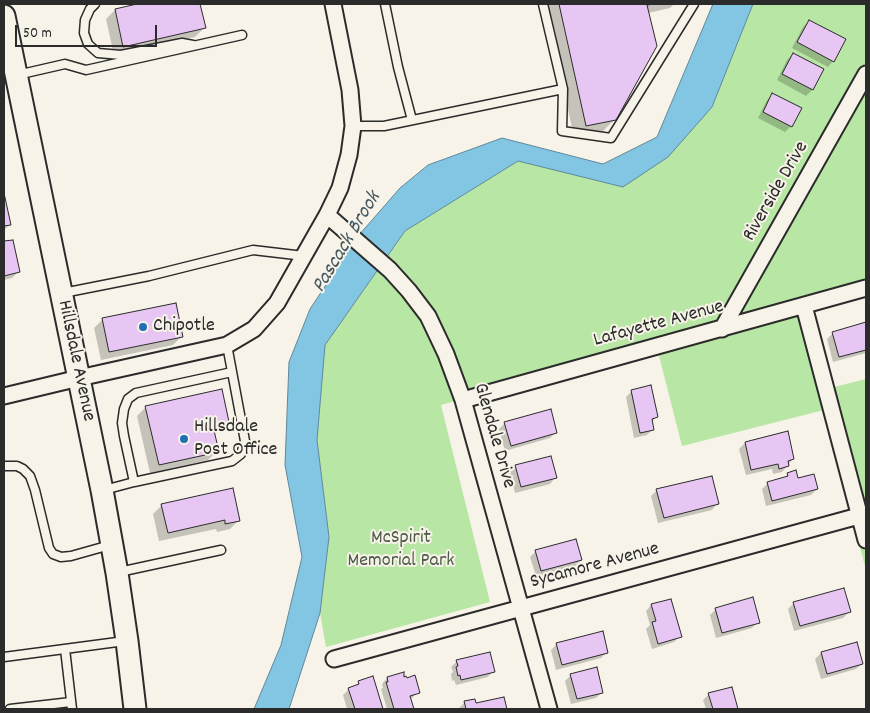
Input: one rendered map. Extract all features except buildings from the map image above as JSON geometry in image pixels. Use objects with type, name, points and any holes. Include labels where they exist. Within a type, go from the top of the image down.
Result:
[{"type":"street","points":[[4,396],[227,345],[254,329],[277,303],[327,215],[340,188],[348,154],[353,126],[350,90],[333,4]]},
{"type":"street","name":"Hillsdale Avenue","points":[[4,22],[102,490],[127,641],[134,709]]},
{"type":"street","name":"Riverside Drive","points":[[722,329],[866,74]]},
{"type":"street","name":"Glendale Drive","points":[[327,215],[390,270],[409,291],[428,316],[446,354],[463,400],[549,709]]},
{"type":"street","name":"Lafayette Avenue","points":[[463,400],[866,288]]},
{"type":"street","points":[[804,306],[863,515],[866,540]]},
{"type":"street","name":"Sycamore Avenue","points":[[334,659],[863,515]]},
{"type":"lane","points":[[95,4],[90,9],[85,20],[84,33],[88,44],[98,52],[121,55],[182,43],[195,45]]},
{"type":"lane","points":[[384,4],[412,120]]},
{"type":"lane","points":[[543,4],[563,90],[562,131],[611,138],[694,4]]},
{"type":"lane","points":[[16,76],[65,64],[86,70],[242,35]]},
{"type":"lane","points":[[353,126],[384,126],[563,90]]},
{"type":"lane","points":[[61,293],[149,276],[253,250],[304,256]]},
{"type":"lane","points":[[102,490],[232,461],[241,454],[245,440],[227,345]]},
{"type":"lane","points":[[134,482],[122,423],[124,408],[128,399],[136,394],[232,372]]},
{"type":"lane","points":[[4,466],[23,468],[30,476],[49,548],[54,554],[61,557],[71,556],[112,544]]},
{"type":"lane","points":[[117,573],[221,550]]},
{"type":"lane","points":[[4,657],[127,641]]},
{"type":"lane","points":[[10,709],[71,706],[64,649]]},
{"type":"green space","name":"McSpirit Memorial Park","points":[[753,4],[866,4],[866,285],[800,303],[822,390],[866,379],[866,570],[824,410],[682,446],[656,344],[441,405],[490,602],[326,647],[320,613],[329,537],[317,440],[325,345],[405,231],[518,161],[623,187],[712,107]]},
{"type":"water","points":[[713,4],[753,4],[712,107],[668,157],[623,187],[518,161],[405,231],[325,345],[317,440],[329,537],[320,613],[289,709],[254,709],[281,645],[302,557],[285,465],[289,362],[310,309],[359,235],[400,188],[428,165],[502,138],[603,164],[657,137]]},
{"type":"place","name":"Chipotle","points":[[143,327]]},
{"type":"place","name":"Hillsdale Post Office","points":[[184,439]]},
{"type":"water label","name":"Pascack Brook","points":[[348,243]]}]
